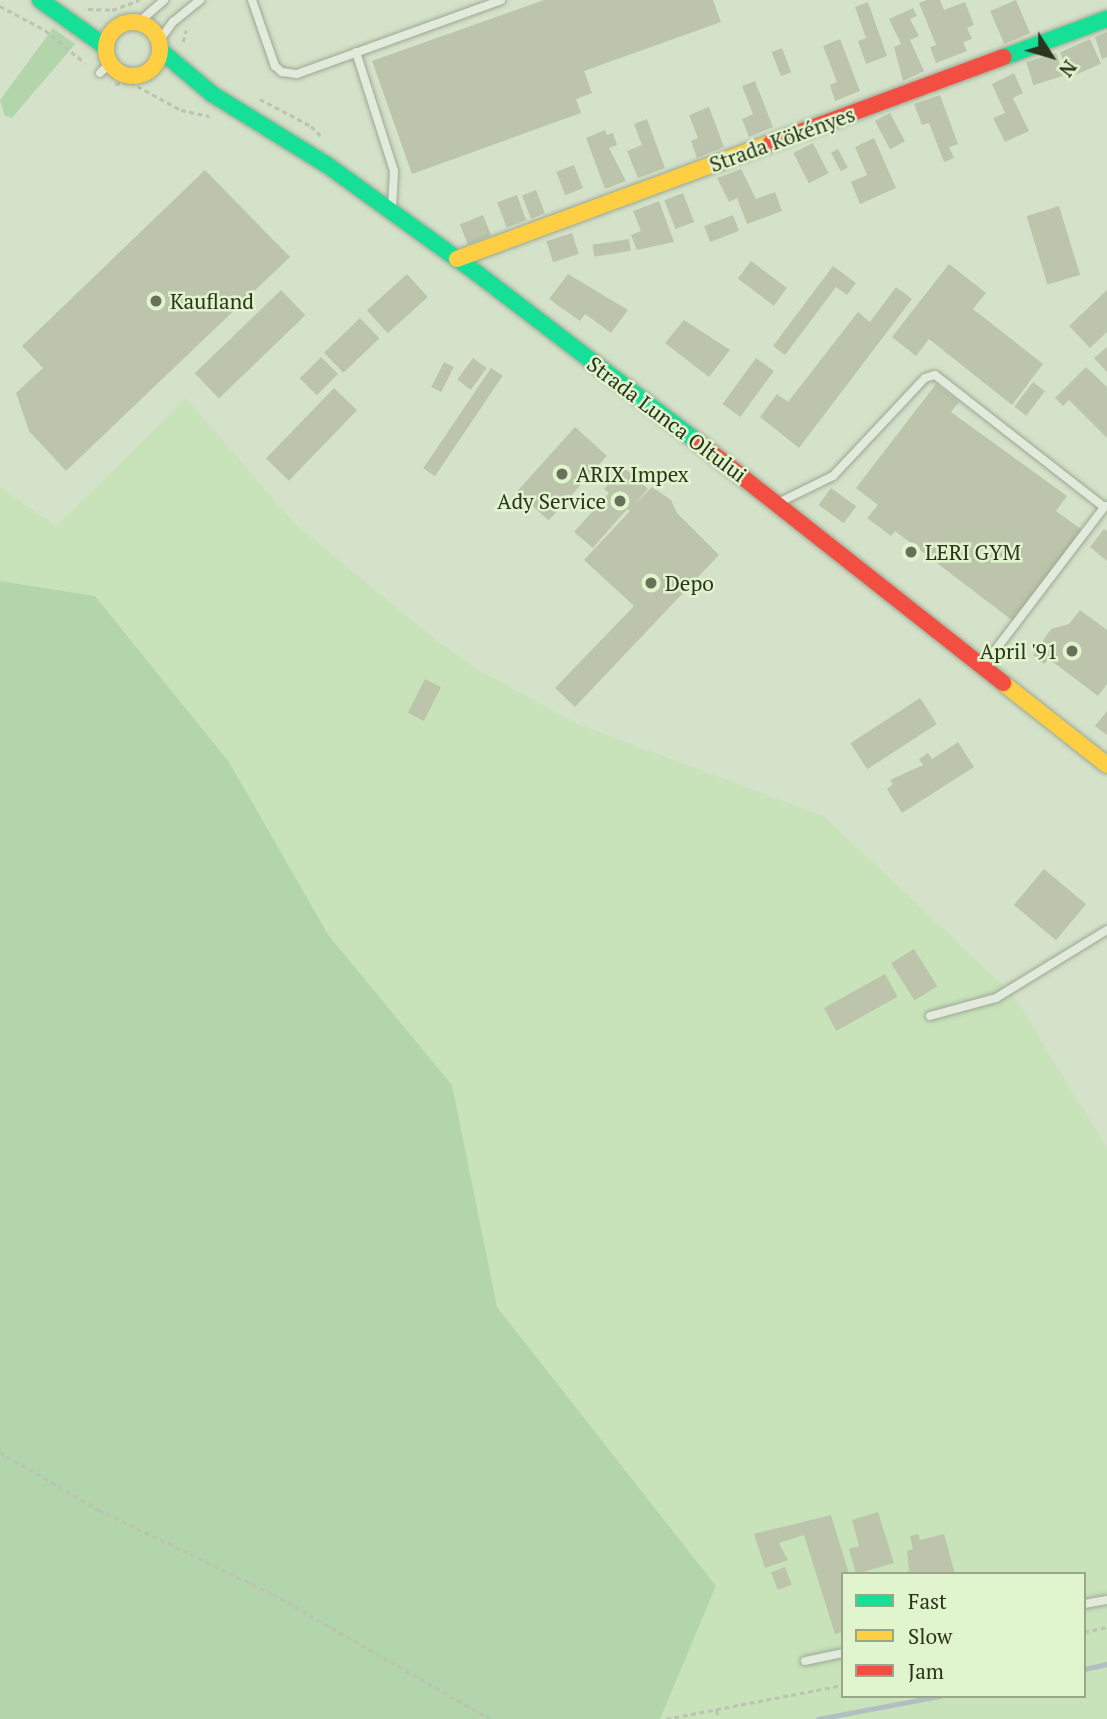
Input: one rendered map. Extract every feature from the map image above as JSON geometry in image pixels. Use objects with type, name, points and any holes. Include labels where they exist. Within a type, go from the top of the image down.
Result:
[{"type":"main road","points":[[40,0],[62,11],[116,28],[139,22],[160,46],[212,94]]},
{"type":"main road","points":[[62,11],[106,47]]},
{"type":"main road","name":"Strada Kökényes","points":[[457,259],[1107,19]]},
{"type":"main road","points":[[116,28],[106,47],[105,68],[123,75],[148,72],[212,94]]},
{"type":"main road","points":[[148,72],[160,46]]},
{"type":"main road","name":"Strada Lunca Oltului","points":[[212,94],[327,165],[457,259],[776,503],[1107,765]]},
{"type":"lane","points":[[139,22],[164,0]]},
{"type":"lane","points":[[160,46],[173,22],[200,0]]},
{"type":"lane","points":[[252,0],[275,66],[282,72],[297,74],[500,0]]},
{"type":"lane","points":[[356,52],[394,171],[392,211]]},
{"type":"lane","points":[[776,503],[833,476],[925,379],[935,375],[1105,505],[982,668]]},
{"type":"lane","points":[[930,1016],[996,998],[1107,930]]},
{"type":"lane","points":[[1086,1604],[1107,1600]]},
{"type":"lane","points":[[805,1661],[841,1653]]},
{"type":"path","points":[[80,4],[112,9],[139,0]]},
{"type":"path","points":[[0,6],[45,30],[85,63]]},
{"type":"path","points":[[185,48],[186,30]]},
{"type":"path","points":[[116,84],[130,82],[181,110],[219,119]]},
{"type":"path","points":[[249,93],[312,126],[329,146]]},
{"type":"path","points":[[0,1452],[99,1510],[273,1594],[490,1719]]},
{"type":"path","points":[[1086,1632],[1107,1627]]},
{"type":"path","points":[[666,1719],[841,1685]]},
{"type":"path","points":[[717,1710],[718,1718]]},
{"type":"green space","points":[[53,28],[75,44],[12,118],[5,116],[0,100]]},
{"type":"green space","points":[[186,398],[296,525],[436,640],[478,670],[580,725],[825,817],[1014,996],[1107,1148],[1107,1719],[660,1719],[716,1586],[497,1307],[452,1085],[329,936],[229,762],[95,596],[0,581],[0,487],[56,526]]},
{"type":"green space","points":[[0,581],[95,596],[229,762],[329,936],[452,1085],[497,1307],[716,1586],[660,1719],[0,1719]]},
{"type":"building","points":[[544,0],[713,0],[721,22],[584,71],[592,93],[576,99],[581,113],[412,174],[372,61]]},
{"type":"building","points":[[940,0],[944,10],[965,2],[974,25],[967,28],[972,39],[963,42],[967,51],[936,63],[930,47],[936,45],[919,3]]},
{"type":"building","points":[[1016,0],[1030,33],[1004,44],[990,11]]},
{"type":"building","points":[[868,2],[887,56],[866,64],[858,41],[866,38],[855,7]]},
{"type":"building","points":[[913,8],[917,16],[910,19],[919,36],[910,40],[924,71],[903,81],[894,47],[901,44],[889,19]]},
{"type":"building","points":[[1107,32],[1107,57],[1102,59],[1095,37]]},
{"type":"building","points":[[840,39],[860,91],[835,101],[830,85],[837,82],[823,46]]},
{"type":"building","points":[[1090,39],[1101,64],[1071,77],[1060,52]]},
{"type":"building","points":[[782,48],[791,72],[781,76],[772,52]]},
{"type":"building","points":[[1056,53],[1063,76],[1033,85],[1026,62]]},
{"type":"building","points":[[1014,73],[1023,93],[1013,98],[1029,131],[1005,142],[993,118],[1005,113],[992,84]]},
{"type":"building","points":[[755,81],[773,127],[749,137],[742,119],[753,114],[742,86]]},
{"type":"building","points":[[940,95],[958,144],[949,147],[954,158],[944,162],[929,123],[922,125],[914,104]]},
{"type":"building","points":[[709,107],[724,147],[697,158],[691,141],[698,138],[689,115]]},
{"type":"building","points":[[890,113],[905,141],[890,149],[875,121]]},
{"type":"building","points":[[647,119],[665,168],[638,178],[627,151],[642,145],[634,124]]},
{"type":"building","points":[[605,130],[607,135],[613,133],[617,145],[609,148],[626,181],[605,189],[586,138]]},
{"type":"building","points":[[874,138],[896,188],[860,204],[851,182],[867,175],[855,147]]},
{"type":"building","points":[[813,143],[828,173],[809,183],[793,153]]},
{"type":"building","points":[[838,149],[848,168],[841,171],[831,153]]},
{"type":"building","points":[[574,165],[583,188],[565,195],[556,172]]},
{"type":"building","points":[[741,169],[756,199],[775,192],[782,211],[747,224],[737,198],[729,202],[717,178]]},
{"type":"building","name":"Kaufland","points":[[205,170],[290,257],[66,471],[29,431],[16,393],[43,368],[22,346]]},
{"type":"building","points":[[536,190],[545,213],[531,219],[522,195]]},
{"type":"building","points":[[683,193],[694,222],[675,229],[664,200]]},
{"type":"building","points":[[517,195],[526,220],[507,228],[497,202]]},
{"type":"building","points":[[659,201],[674,242],[637,250],[631,235],[641,231],[633,211]]},
{"type":"building","points":[[1059,206],[1080,275],[1048,285],[1026,216]]},
{"type":"building","points":[[483,215],[491,235],[468,245],[460,224]]},
{"type":"building","points":[[733,215],[739,231],[710,242],[704,226]]},
{"type":"building","points":[[572,233],[579,254],[553,262],[546,241]]},
{"type":"building","points":[[629,239],[631,251],[594,257],[592,245]]},
{"type":"building","points":[[751,261],[787,288],[774,306],[738,279]]},
{"type":"building","points":[[949,264],[986,293],[973,309],[1043,364],[1012,405],[929,339],[916,356],[892,337]]},
{"type":"building","points":[[833,266],[856,283],[847,295],[836,287],[785,355],[773,346]]},
{"type":"building","points":[[407,274],[428,297],[388,333],[367,310]]},
{"type":"building","points":[[568,274],[628,310],[611,333],[585,314],[580,321],[549,299]]},
{"type":"building","points":[[896,287],[912,299],[799,448],[760,417],[777,394],[788,402],[858,312],[870,322]]},
{"type":"building","points":[[281,290],[305,315],[219,399],[195,373]]},
{"type":"building","points":[[1107,290],[1107,332],[1090,348],[1069,326]]},
{"type":"building","points":[[360,318],[379,338],[343,373],[324,353]]},
{"type":"building","points":[[684,320],[730,350],[709,377],[665,343]]},
{"type":"building","points":[[1107,347],[1107,372],[1094,358]]},
{"type":"building","points":[[321,357],[338,374],[317,395],[300,378]]},
{"type":"building","points":[[473,358],[487,368],[471,390],[457,380]]},
{"type":"building","points":[[756,358],[774,371],[740,417],[722,404]]},
{"type":"building","points":[[444,362],[454,367],[441,392],[431,387]]},
{"type":"building","points":[[1086,367],[1107,387],[1107,438],[1069,400],[1063,406],[1055,398]]},
{"type":"building","points":[[491,368],[503,376],[435,476],[423,468]]},
{"type":"building","points":[[1033,382],[1045,391],[1026,416],[1014,407]]},
{"type":"building","points":[[936,384],[959,402],[951,412],[1067,496],[1056,511],[1082,530],[1013,621],[895,531],[891,536],[867,518],[878,505],[856,488]]},
{"type":"building","points":[[334,388],[357,410],[289,481],[266,458]]},
{"type":"building","name":"ARIX Impex","points":[[575,427],[607,456],[549,520],[517,492]]},
{"type":"building","name":"Depo","points":[[623,467],[648,489],[634,505],[652,487],[671,500],[677,513],[719,555],[575,707],[555,688],[634,606],[584,560],[630,511],[627,509],[593,548],[574,532],[609,493],[604,489]]},
{"type":"building","points":[[831,488],[856,506],[844,523],[819,505]]},
{"type":"building","points":[[1104,529],[1107,531],[1107,561],[1090,547]]},
{"type":"building","name":"April '91","points":[[1080,610],[1107,630],[1107,684],[1098,696],[1049,659],[1044,664],[1033,655],[1051,629],[1069,624]]},
{"type":"building","points":[[425,679],[441,687],[424,721],[408,713]]},
{"type":"building","points":[[920,698],[937,724],[867,769],[850,743]]},
{"type":"building","points":[[1107,711],[1107,735],[1095,726]]},
{"type":"building","points":[[958,742],[974,767],[902,813],[887,789],[893,784],[890,780],[923,765],[919,759],[928,753],[932,759]]},
{"type":"building","points":[[1044,869],[1086,904],[1056,940],[1014,905]]},
{"type":"building","points":[[914,949],[937,986],[914,1001],[891,963]]},
{"type":"building","points":[[885,974],[898,997],[836,1031],[824,1008]]},
{"type":"building","points":[[878,1512],[894,1563],[855,1572],[849,1549],[859,1546],[852,1520]]},
{"type":"building","points":[[831,1515],[848,1572],[841,1572],[841,1632],[835,1634],[804,1535],[779,1543],[788,1560],[765,1568],[754,1534]]},
{"type":"building","points":[[918,1534],[920,1540],[944,1534],[954,1572],[906,1572],[909,1571],[907,1551],[913,1549],[910,1536]]},
{"type":"building","points":[[785,1567],[792,1585],[778,1590],[771,1572]]},
{"type":"waterway","points":[[1086,1669],[1107,1664]]},
{"type":"waterway","points":[[818,1719],[929,1698]]},
{"type":"traffic: fast","points":[[40,0],[106,47]]},
{"type":"traffic: fast","points":[[1004,57],[1107,19]]},
{"type":"traffic: fast","points":[[160,50],[212,94],[327,165],[478,274],[698,442]]},
{"type":"traffic: slow","points":[[133,22],[152,30],[160,49],[152,68],[133,76],[114,68],[106,49],[114,30],[133,22]]},
{"type":"traffic: slow","points":[[457,259],[771,143]]},
{"type":"traffic: slow","points":[[1003,683],[1107,765]]},
{"type":"traffic: jam","points":[[771,143],[1004,57]]},
{"type":"traffic: jam","points":[[698,442],[1003,683]]},
{"type":"place","name":"Kaufland","points":[[156,301]]},
{"type":"place","name":"ARIX Impex","points":[[562,474]]},
{"type":"place","name":"Ady Service","points":[[620,501]]},
{"type":"place","name":"LERI GYM","points":[[911,552]]},
{"type":"place","name":"Depo","points":[[651,583]]},
{"type":"place","name":"April '91","points":[[1072,651]]}]
